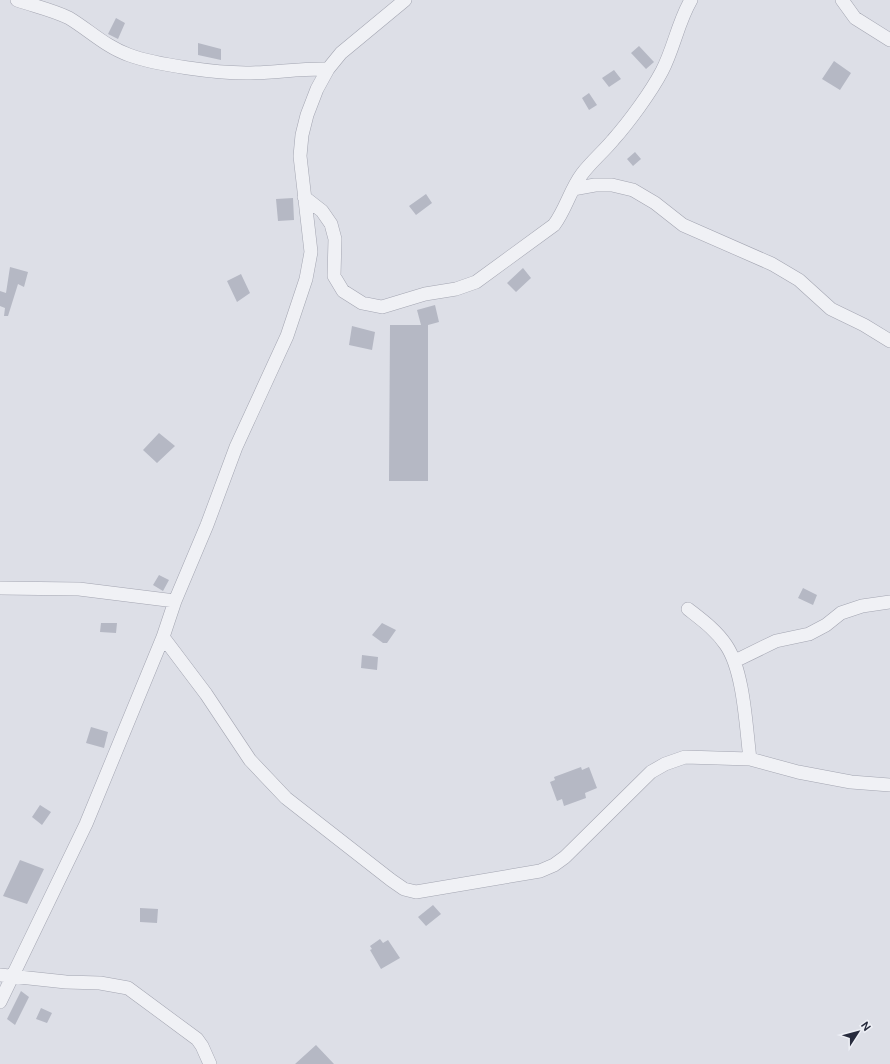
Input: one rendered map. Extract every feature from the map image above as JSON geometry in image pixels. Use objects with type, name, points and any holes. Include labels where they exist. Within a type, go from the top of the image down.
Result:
[{"type":"street","points":[[17,0],[70,19],[115,49],[130,56],[163,63],[245,73],[298,69],[328,69]]},
{"type":"street","points":[[0,1002],[6,976],[86,824],[163,637],[175,601],[207,525],[236,447],[287,336],[306,279],[311,252],[300,156],[302,135],[307,115],[317,89],[328,69],[341,53],[405,0]]},
{"type":"street","points":[[304,197],[322,211],[331,224],[335,239],[334,276],[343,290],[362,304],[382,307],[400,303],[425,294],[456,289],[476,282],[554,225],[561,216],[573,189],[582,174],[614,139],[653,86],[669,56],[685,10],[691,0]]},
{"type":"street","points":[[842,0],[855,18],[890,40]]},
{"type":"street","points":[[573,189],[594,185],[612,185],[633,190],[655,203],[683,225],[772,264],[799,280],[831,310],[864,325],[890,341]]},
{"type":"street","points":[[0,588],[79,589],[175,601]]},
{"type":"street","points":[[735,661],[776,641],[796,638],[809,634],[826,625],[842,613],[862,606],[890,602]]},
{"type":"street","points":[[688,609],[711,627],[720,637],[735,661],[750,759]]},
{"type":"street","points":[[163,637],[206,694],[250,760],[272,785],[286,798],[391,880],[404,889],[416,892],[540,871],[554,865],[566,857],[651,772],[665,764],[685,757],[750,759],[798,772],[843,781],[890,786]]},
{"type":"street","points":[[6,976],[66,982],[100,983],[128,988],[196,1039],[202,1046],[210,1064]]},
{"type":"building","points":[[116,18],[125,23],[118,39],[108,34]]},
{"type":"building","points":[[198,43],[221,49],[221,60],[198,55]]},
{"type":"building","points":[[639,46],[654,62],[646,69],[631,53]]},
{"type":"building","points":[[834,61],[851,73],[840,90],[822,79]]},
{"type":"building","points":[[614,70],[621,79],[609,87],[602,78]]},
{"type":"building","points":[[589,93],[597,105],[589,110],[582,98]]},
{"type":"building","points":[[635,152],[641,159],[633,166],[627,159]]},
{"type":"building","points":[[426,194],[432,203],[416,215],[409,206]]},
{"type":"building","points":[[293,198],[294,220],[278,221],[276,199]]},
{"type":"building","points":[[10,267],[28,272],[24,287],[18,284],[8,316],[4,316],[5,308],[0,306],[0,291],[6,293]]},
{"type":"building","points":[[523,268],[531,278],[516,292],[507,283]]},
{"type":"building","points":[[241,274],[250,293],[237,302],[227,281]]},
{"type":"building","points":[[435,305],[439,322],[428,325],[428,481],[389,481],[390,325],[421,325],[417,310]]},
{"type":"building","points":[[352,326],[375,332],[372,350],[349,345]]},
{"type":"building","points":[[159,433],[175,446],[157,463],[143,450]]},
{"type":"building","points":[[159,575],[169,580],[163,591],[153,585]]},
{"type":"building","points":[[803,588],[817,595],[813,605],[798,598]]},
{"type":"building","points":[[101,623],[117,623],[116,633],[100,632]]},
{"type":"building","points":[[382,623],[396,630],[387,643],[383,643],[372,635]]},
{"type":"building","points":[[362,655],[378,657],[377,670],[361,668]]},
{"type":"building","points":[[91,727],[108,732],[104,748],[86,743]]},
{"type":"building","points":[[581,767],[582,770],[589,767],[597,788],[585,793],[586,798],[564,806],[562,799],[557,801],[550,782],[555,780],[554,777]]},
{"type":"building","points":[[40,805],[51,812],[42,825],[32,817]]},
{"type":"building","points":[[20,860],[44,869],[27,904],[3,896]]},
{"type":"building","points":[[433,905],[441,914],[426,926],[418,917]]},
{"type":"building","points":[[140,908],[158,909],[157,923],[140,922]]},
{"type":"building","points":[[380,939],[383,943],[388,940],[400,958],[381,969],[370,950],[372,949],[370,946]]},
{"type":"building","points":[[21,991],[29,997],[15,1025],[7,1019]]},
{"type":"building","points":[[41,1008],[52,1013],[47,1023],[36,1019]]},
{"type":"building","points":[[316,1045],[334,1064],[295,1064]]}]
